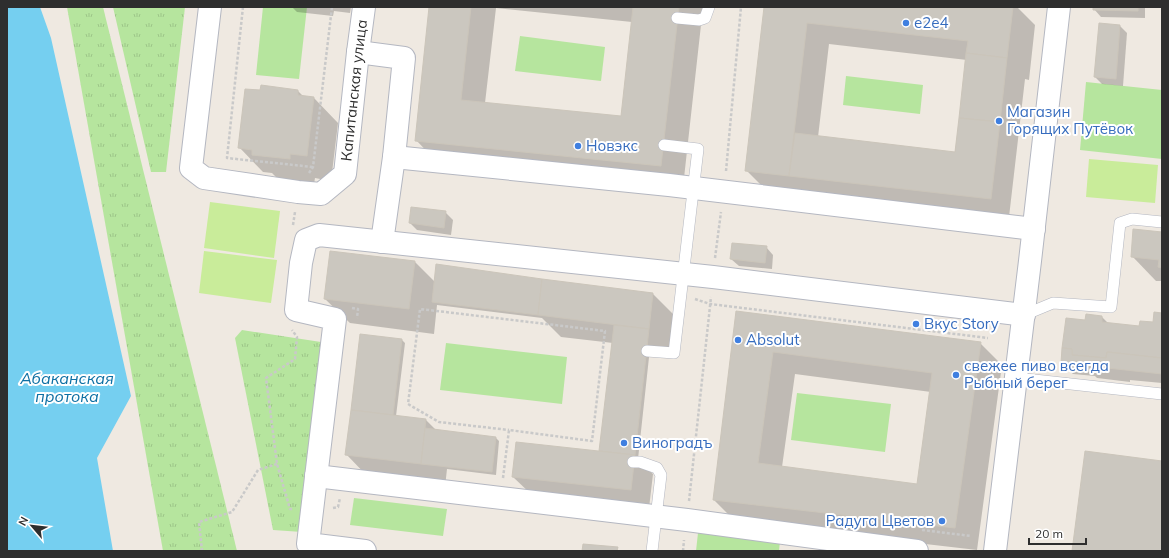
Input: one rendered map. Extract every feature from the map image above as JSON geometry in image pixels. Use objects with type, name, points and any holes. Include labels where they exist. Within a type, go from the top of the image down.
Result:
[{"type":"street","points":[[210,7],[191,168],[204,178],[298,192]]},
{"type":"street","name":"Капитанская улица","points":[[298,192],[321,194],[345,174],[364,7]]},
{"type":"street","points":[[995,551],[1024,315],[1059,7]]},
{"type":"street","points":[[358,52],[404,58],[394,157],[382,242]]},
{"type":"street","points":[[394,157],[694,188],[1034,229]]},
{"type":"street","points":[[365,551],[308,544],[334,319],[296,310],[301,263],[306,240],[319,235],[382,242],[682,284],[1024,315]]},
{"type":"street","points":[[316,476],[656,517],[917,551]]},
{"type":"lane","points":[[678,18],[699,20],[704,18],[709,7]]},
{"type":"lane","points":[[646,351],[674,353],[698,149],[664,145]]},
{"type":"lane","points":[[1024,315],[1053,303],[1111,307],[1120,223],[1132,219],[1162,222]]},
{"type":"lane","points":[[1016,378],[1162,394]]},
{"type":"lane","points":[[633,462],[640,462],[657,468],[661,475],[652,551]]},
{"type":"path","points":[[243,7],[227,158],[313,167]]},
{"type":"path","points":[[292,230],[298,192],[313,167],[332,7]]},
{"type":"path","points":[[682,284],[710,304],[988,338]]},
{"type":"path","points":[[351,308],[358,309],[356,324]]},
{"type":"path","points":[[420,309],[605,331],[592,441],[509,430],[439,422],[408,404],[420,309]]},
{"type":"path","points":[[290,326],[297,337],[295,359],[266,378],[277,464],[290,509],[312,511],[338,507],[343,479]]},
{"type":"path","points":[[503,482],[509,430]]},
{"type":"path","points":[[202,551],[199,522],[232,512],[258,470],[277,464]]},
{"type":"green space","points":[[67,7],[103,7],[237,551],[163,551]]},
{"type":"green space","points":[[113,7],[185,7],[166,172],[151,172]]},
{"type":"green space","points":[[263,7],[307,7],[299,79],[256,75]]},
{"type":"green space","points":[[520,36],[605,47],[601,81],[515,71]]},
{"type":"green space","points":[[846,76],[923,85],[920,114],[843,105]]},
{"type":"green space","points":[[1086,82],[1162,90],[1162,159],[1080,150]]},
{"type":"green space","points":[[1089,159],[1158,165],[1155,203],[1086,197]]},
{"type":"green space","points":[[210,202],[280,211],[274,258],[204,248]]},
{"type":"green space","points":[[204,251],[277,260],[271,303],[199,293]]},
{"type":"green space","points":[[242,330],[321,342],[302,532],[273,530],[235,338]]},
{"type":"green space","points":[[446,343],[567,357],[562,404],[440,390]]},
{"type":"green space","points":[[797,393],[891,404],[885,452],[791,440]]},
{"type":"green space","points":[[354,498],[447,509],[443,536],[350,525]]},
{"type":"green space","points":[[698,533],[780,541],[779,551],[696,551]]},
{"type":"water","name":"Абаканская протока","points":[[7,7],[40,7],[51,38],[131,396],[97,458],[113,551],[7,551]]},
{"type":"building","points":[[429,7],[471,7],[461,100],[621,116],[633,7],[679,7],[661,166],[415,141]]},
{"type":"building","points":[[764,7],[1013,7],[1007,58],[966,53],[968,41],[807,23],[789,176],[745,171]]},
{"type":"building","points":[[1093,7],[1138,7],[1138,11],[1093,10]]},
{"type":"building","points":[[1099,23],[1120,25],[1116,79],[1094,77]]},
{"type":"building","points":[[966,53],[1007,58],[1000,122],[959,118]]},
{"type":"building","points":[[261,85],[298,90],[298,95],[314,97],[307,156],[290,154],[290,159],[252,155],[252,150],[238,148],[245,89],[260,90]]},
{"type":"building","points":[[959,118],[1000,122],[991,199],[789,176],[795,133],[955,152]]},
{"type":"building","points":[[411,207],[446,211],[444,228],[409,223]]},
{"type":"building","points":[[1133,229],[1162,232],[1162,268],[1158,267],[1159,260],[1131,257]]},
{"type":"building","points":[[732,243],[767,246],[765,263],[730,259]]},
{"type":"building","points":[[330,251],[415,261],[409,309],[324,299]]},
{"type":"building","points":[[436,264],[542,279],[538,315],[432,302]]},
{"type":"building","points":[[542,279],[653,293],[649,329],[538,315]]},
{"type":"building","points":[[736,311],[981,342],[955,528],[713,500]],"holes":[[[773,352],[932,373],[917,484],[758,463]]]},
{"type":"building","points":[[1154,312],[1162,313],[1162,358],[1107,352],[1106,358],[1072,355],[1072,349],[1062,348],[1066,318],[1085,320],[1086,314],[1102,316],[1102,322],[1139,326],[1140,321],[1153,322]]},
{"type":"building","points":[[614,325],[649,329],[635,455],[599,451]]},
{"type":"building","points":[[360,334],[402,339],[393,415],[351,410]]},
{"type":"building","points":[[1062,348],[1072,349],[1072,355],[1106,358],[1107,352],[1162,358],[1162,374],[1061,363]]},
{"type":"building","points":[[351,410],[426,419],[421,464],[345,455]]},
{"type":"building","points":[[425,428],[496,437],[492,472],[421,464]]},
{"type":"building","points":[[516,442],[635,455],[631,490],[512,477]]},
{"type":"building","points":[[1085,451],[1162,461],[1162,551],[1072,551]]},
{"type":"building","points":[[583,544],[618,547],[617,551],[582,551]]},
{"type":"place","name":"е2е4","points":[[906,23]]},
{"type":"place","name":"Магазин Горящих Путёвок","points":[[999,121]]},
{"type":"place","name":"Новэкс","points":[[578,146]]},
{"type":"place","name":"Вкус Story","points":[[916,324]]},
{"type":"place","name":"Absolut","points":[[738,340]]},
{"type":"place","name":"свежее пиво всегда Рыбный берег","points":[[956,375]]},
{"type":"place","name":"Виноградъ","points":[[624,443]]},
{"type":"place","name":"Радуга Цветов","points":[[942,521]]}]
